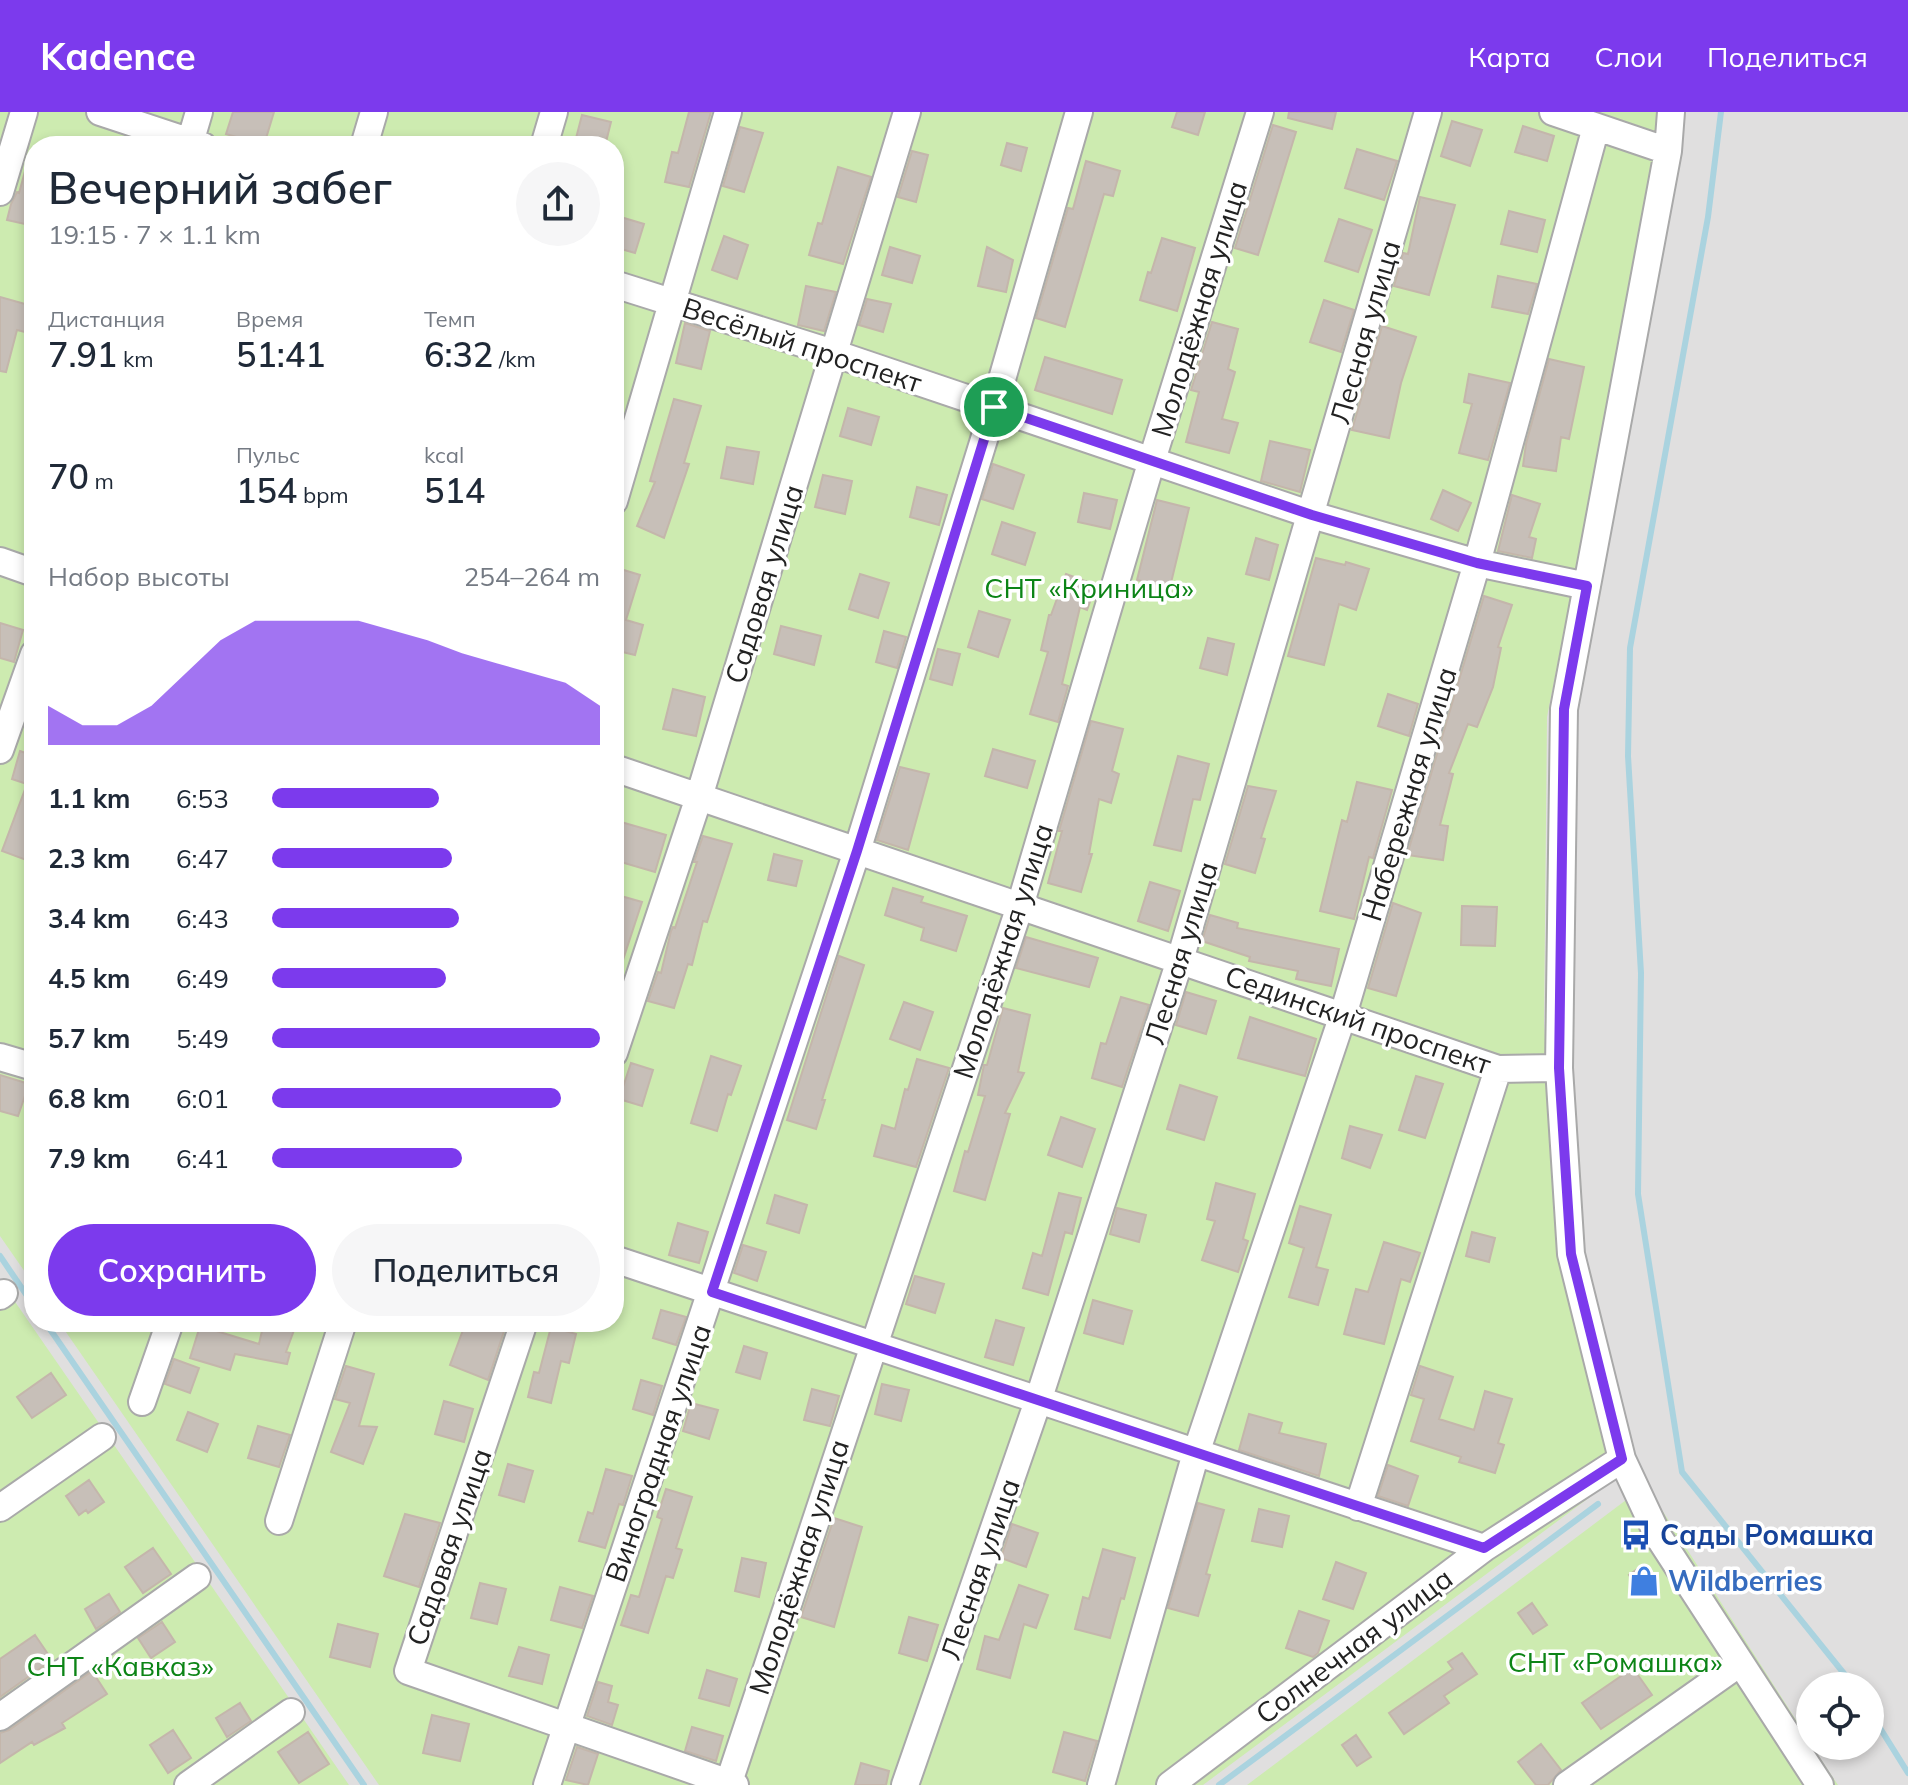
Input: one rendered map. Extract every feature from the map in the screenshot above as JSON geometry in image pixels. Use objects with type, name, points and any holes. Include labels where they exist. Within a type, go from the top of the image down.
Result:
[{"type":"street","points":[[0,192],[24,112]]},
{"type":"street","points":[[100,112],[168,136]]},
{"type":"street","points":[[195,136],[199,112]]},
{"type":"street","points":[[367,136],[374,112]]},
{"type":"street","points":[[547,136],[554,112]]},
{"type":"street","points":[[624,468],[728,112]]},
{"type":"street","name":"Садовая улица","points":[[624,1023],[699,797],[907,112]]},
{"type":"street","name":"Виноградная улица","points":[[547,1785],[857,851],[994,407],[1079,112]]},
{"type":"street","name":"Молодёжная улица","points":[[731,1784],[872,1346],[1020,906],[1152,460],[1260,112]]},
{"type":"street","name":"Лесная улица","points":[[905,1785],[1038,1401],[1180,960],[1428,112]]},
{"type":"street","points":[[1553,112],[1668,151]]},
{"type":"street","points":[[1671,112],[1668,151],[1564,709],[1559,1068],[1571,1254],[1622,1459],[1658,1536],[1820,1785]]},
{"type":"street","name":"Набережная улица","points":[[1101,1785],[1196,1453],[1343,1015],[1477,563],[1596,127]]},
{"type":"street","name":"Весёлый проспект","points":[[624,287],[833,353],[1312,515],[1477,563],[1587,586]]},
{"type":"street","points":[[0,561],[24,569]]},
{"type":"street","points":[[0,750],[24,682]]},
{"type":"street","name":"Сединский проспект","points":[[624,771],[1498,1069],[1559,1068]]},
{"type":"street","points":[[0,1057],[24,1064]]},
{"type":"street","points":[[1358,1507],[1498,1069]]},
{"type":"street","points":[[624,1262],[1484,1548]]},
{"type":"street","points":[[142,1402],[166,1332]]},
{"type":"street","points":[[279,1521],[340,1332]]},
{"type":"street","name":"Садовая улица","points":[[521,1332],[408,1671],[731,1784]]},
{"type":"street","points":[[0,1508],[102,1437]]},
{"type":"street","name":"Солнечная улица","points":[[1170,1785],[1484,1548],[1622,1459]]},
{"type":"street","points":[[0,1717],[197,1577]]},
{"type":"street","points":[[1567,1785],[1740,1663]]},
{"type":"street","points":[[188,1785],[291,1712]]},
{"type":"shaded area","name":"СНТ «Криница»","points":[[0,112],[1908,112],[1908,1785],[0,1785]]},
{"type":"green space","name":"СНТ «Криница»","points":[[0,112],[1666,112],[1547,717],[1544,1022],[1556,1236],[1637,1462],[1203,1785],[379,1785],[66,1332],[624,1332],[624,136],[24,136],[24,1271],[0,1236]]},
{"type":"green space","name":"СНТ «Кавказ»","points":[[0,1280],[24,1315],[24,1332],[36,1332],[349,1785],[0,1785]]},
{"type":"green space","name":"СНТ «Ромашка»","points":[[1646,1485],[1796,1720],[1796,1760],[1821,1760],[1838,1785],[1247,1785]]},
{"type":"building","points":[[233,112],[274,112],[267,136],[226,134]]},
{"type":"building","points":[[689,112],[711,112],[689,187],[665,182],[672,152],[678,153]]},
{"type":"building","points":[[1177,112],[1205,112],[1198,135],[1172,127]]},
{"type":"building","points":[[1289,112],[1336,112],[1332,129],[1288,118]]},
{"type":"building","points":[[582,115],[611,122],[608,136],[577,136]]},
{"type":"building","points":[[1452,121],[1482,130],[1470,166],[1441,156]]},
{"type":"building","points":[[1273,125],[1296,132],[1258,255],[1235,248]]},
{"type":"building","points":[[1523,126],[1554,136],[1547,161],[1515,152]]},
{"type":"building","points":[[740,127],[763,133],[744,192],[723,186]]},
{"type":"building","points":[[1007,143],[1027,148],[1021,171],[1001,165]]},
{"type":"building","points":[[1357,149],[1397,161],[1384,200],[1345,188]]},
{"type":"building","points":[[912,151],[928,155],[916,202],[898,197]]},
{"type":"building","points":[[1086,161],[1120,171],[1113,196],[1104,194],[1065,327],[1036,318],[1068,208],[1073,209]]},
{"type":"building","points":[[838,167],[871,177],[843,264],[809,255],[818,223],[822,224]]},
{"type":"building","points":[[24,175],[24,224],[7,220],[11,204],[19,193]]},
{"type":"building","points":[[1420,197],[1455,205],[1429,295],[1394,286],[1403,253],[1408,254]]},
{"type":"building","points":[[1509,211],[1545,220],[1537,252],[1501,244]]},
{"type":"building","points":[[624,218],[644,224],[635,253],[624,250]]},
{"type":"building","points":[[1339,219],[1372,230],[1358,272],[1325,261]]},
{"type":"building","points":[[724,236],[748,245],[737,279],[712,270]]},
{"type":"building","points":[[1162,238],[1195,248],[1177,311],[1140,300]]},
{"type":"building","points":[[890,247],[920,256],[912,283],[882,275]]},
{"type":"building","points":[[987,247],[1013,260],[1006,292],[978,286]]},
{"type":"building","points":[[1498,276],[1537,284],[1528,314],[1492,307]]},
{"type":"building","points":[[806,286],[836,292],[824,331],[798,325]]},
{"type":"building","points":[[0,297],[24,304],[24,332],[17,330],[6,372],[0,371]]},
{"type":"building","points":[[867,299],[891,304],[883,332],[859,325]]},
{"type":"building","points":[[1324,300],[1354,310],[1341,352],[1310,342]]},
{"type":"building","points":[[1212,322],[1238,329],[1228,369],[1235,372],[1222,419],[1238,423],[1229,453],[1186,442],[1199,392],[1191,390]]},
{"type":"building","points":[[685,323],[710,331],[701,369],[676,363]]},
{"type":"building","points":[[1382,326],[1416,337],[1401,383],[1389,438],[1352,430]]},
{"type":"building","points":[[1045,357],[1122,380],[1112,414],[1035,390]]},
{"type":"building","points":[[1549,359],[1584,367],[1569,439],[1561,437],[1556,471],[1523,466]]},
{"type":"building","points":[[1469,374],[1510,383],[1488,460],[1459,453],[1472,404],[1464,402]]},
{"type":"building","points":[[674,399],[701,406],[684,463],[689,464],[664,538],[637,526],[655,482],[650,481]]},
{"type":"building","points":[[848,408],[879,417],[871,445],[840,436]]},
{"type":"building","points":[[1270,441],[1310,450],[1300,492],[1261,481]]},
{"type":"building","points":[[727,447],[759,452],[753,484],[721,478]]},
{"type":"building","points":[[993,464],[1024,475],[1013,509],[982,499]]},
{"type":"building","points":[[823,475],[852,481],[845,514],[815,507]]},
{"type":"building","points":[[917,487],[947,495],[939,525],[910,517]]},
{"type":"building","points":[[1443,490],[1471,503],[1458,531],[1431,519]]},
{"type":"building","points":[[1084,493],[1117,500],[1110,529],[1078,522]]},
{"type":"building","points":[[1512,495],[1540,504],[1529,537],[1536,539],[1532,558],[1498,551]]},
{"type":"building","points":[[1157,500],[1189,508],[1170,587],[1137,580]]},
{"type":"building","points":[[1002,522],[1035,533],[1025,565],[992,554]]},
{"type":"building","points":[[1256,538],[1278,545],[1269,580],[1246,574]]},
{"type":"building","points":[[1316,558],[1369,569],[1356,610],[1339,604],[1324,665],[1288,656]]},
{"type":"building","points":[[624,570],[640,575],[626,620],[643,625],[635,655],[624,652]]},
{"type":"building","points":[[860,574],[889,583],[878,618],[849,609]]},
{"type":"building","points":[[1066,574],[1096,585],[1087,610],[1080,607],[1062,684],[1068,686],[1058,722],[1030,714],[1048,652],[1041,650],[1049,615]]},
{"type":"building","points":[[1484,596],[1512,605],[1498,647],[1501,648],[1493,687],[1477,727],[1468,724],[1449,773],[1453,774],[1440,825],[1448,826],[1443,860],[1407,855]]},
{"type":"building","points":[[979,611],[1010,620],[998,657],[968,647]]},
{"type":"building","points":[[0,623],[23,630],[14,662],[0,658]]},
{"type":"building","points":[[781,626],[821,636],[814,665],[774,654]]},
{"type":"building","points":[[884,631],[906,637],[897,668],[876,662]]},
{"type":"building","points":[[1208,638],[1234,644],[1227,675],[1200,668]]},
{"type":"building","points":[[938,649],[960,654],[952,685],[930,679]]},
{"type":"building","points":[[673,689],[705,697],[696,736],[663,729]]},
{"type":"building","points":[[1388,694],[1418,704],[1409,736],[1378,726]]},
{"type":"building","points":[[1091,721],[1123,729],[1112,771],[1119,774],[1111,803],[1099,799],[1089,854],[1092,854],[1081,892],[1048,883],[1062,831],[1059,831]]},
{"type":"building","points":[[993,749],[1035,761],[1027,788],[985,776]]},
{"type":"building","points":[[20,751],[24,752],[24,783],[12,779]]},
{"type":"building","points":[[1178,756],[1209,764],[1200,800],[1193,799],[1181,851],[1154,845]]},
{"type":"building","points":[[900,767],[929,774],[908,850],[877,840]]},
{"type":"building","points":[[1357,782],[1392,790],[1373,858],[1369,857],[1354,919],[1320,911],[1342,820],[1347,822]]},
{"type":"building","points":[[1248,786],[1276,791],[1261,838],[1265,839],[1255,873],[1225,864]]},
{"type":"building","points":[[24,792],[24,859],[2,851]]},
{"type":"building","points":[[624,823],[666,835],[655,872],[624,863]]},
{"type":"building","points":[[703,836],[732,844],[707,922],[703,921],[692,965],[688,964],[674,1008],[648,1001],[658,972],[661,973],[671,931],[675,928]]},
{"type":"building","points":[[774,854],[802,861],[796,886],[768,880]]},
{"type":"building","points":[[1150,882],[1180,891],[1168,931],[1138,921]]},
{"type":"building","points":[[893,888],[923,897],[921,902],[967,916],[956,951],[921,940],[924,928],[885,915]]},
{"type":"building","points":[[624,897],[642,902],[624,957]]},
{"type":"building","points":[[1393,903],[1421,913],[1396,996],[1368,988]]},
{"type":"building","points":[[1462,906],[1497,907],[1495,946],[1461,945]]},
{"type":"building","points":[[1210,915],[1238,923],[1237,928],[1339,949],[1331,986],[1296,979],[1298,971],[1249,961],[1250,957],[1202,941]]},
{"type":"building","points":[[1026,937],[1098,958],[1089,987],[1016,968]]},
{"type":"building","points":[[839,956],[864,965],[816,1129],[787,1120]]},
{"type":"building","points":[[1186,992],[1216,1001],[1206,1034],[1176,1025]]},
{"type":"building","points":[[1121,997],[1149,1005],[1122,1087],[1092,1078],[1101,1043],[1106,1044]]},
{"type":"building","points":[[904,1002],[933,1012],[920,1050],[890,1039]]},
{"type":"building","points":[[1003,1008],[1030,1015],[1018,1072],[1024,1073],[1005,1113],[1010,1114],[985,1200],[954,1191],[985,1096],[978,1095],[984,1065],[987,1065]]},
{"type":"building","points":[[1250,1017],[1316,1039],[1305,1076],[1238,1058]]},
{"type":"building","points":[[711,1056],[741,1066],[731,1095],[728,1094],[717,1131],[691,1123]]},
{"type":"building","points":[[917,1059],[949,1068],[916,1167],[874,1156],[882,1125],[895,1129],[905,1089],[908,1090]]},
{"type":"building","points":[[631,1063],[653,1070],[642,1106],[624,1101],[624,1084]]},
{"type":"building","points":[[0,1075],[24,1082],[24,1099],[18,1116],[0,1111]]},
{"type":"building","points":[[1416,1076],[1443,1084],[1425,1138],[1399,1130]]},
{"type":"building","points":[[1180,1085],[1217,1097],[1204,1140],[1167,1129]]},
{"type":"building","points":[[1061,1117],[1095,1129],[1082,1167],[1048,1155]]},
{"type":"building","points":[[1350,1126],[1382,1135],[1370,1168],[1342,1158]]},
{"type":"building","points":[[1216,1183],[1255,1194],[1243,1239],[1248,1241],[1238,1272],[1202,1260],[1215,1221],[1207,1219]]},
{"type":"building","points":[[1059,1193],[1081,1198],[1072,1234],[1065,1232],[1048,1295],[1023,1288],[1033,1253],[1042,1256]]},
{"type":"building","points":[[775,1195],[807,1205],[799,1233],[767,1223]]},
{"type":"building","points":[[1300,1206],[1331,1215],[1316,1267],[1328,1270],[1318,1305],[1289,1297],[1304,1248],[1289,1243]]},
{"type":"building","points":[[1117,1208],[1146,1215],[1139,1242],[1110,1234]]},
{"type":"building","points":[[678,1223],[708,1232],[699,1263],[669,1255]]},
{"type":"building","points":[[1472,1232],[1495,1238],[1489,1262],[1466,1256]]},
{"type":"building","points":[[1384,1242],[1420,1253],[1410,1282],[1401,1279],[1384,1344],[1344,1334],[1356,1289],[1368,1292]]},
{"type":"building","points":[[743,1245],[766,1252],[757,1281],[734,1273]]},
{"type":"building","points":[[915,1276],[944,1284],[935,1313],[906,1304]]},
{"type":"building","points":[[1093,1300],[1132,1311],[1123,1344],[1084,1333]]},
{"type":"building","points":[[661,1310],[686,1317],[676,1345],[653,1338]]},
{"type":"building","points":[[996,1320],[1024,1328],[1013,1365],[985,1357]]},
{"type":"building","points":[[198,1332],[220,1332],[259,1344],[262,1332],[293,1332],[286,1352],[290,1353],[287,1364],[235,1354],[230,1370],[190,1358]]},
{"type":"building","points":[[462,1332],[504,1332],[488,1380],[450,1365]]},
{"type":"building","points":[[550,1332],[576,1334],[569,1363],[561,1361],[551,1403],[528,1397],[534,1372],[539,1373]]},
{"type":"building","points":[[744,1346],[767,1353],[760,1379],[736,1372]]},
{"type":"building","points":[[174,1359],[199,1368],[190,1393],[165,1384]]},
{"type":"building","points":[[346,1366],[374,1374],[359,1426],[377,1427],[363,1464],[331,1452],[350,1403],[335,1399]]},
{"type":"building","points":[[1420,1366],[1453,1377],[1439,1419],[1474,1430],[1485,1391],[1512,1399],[1498,1443],[1504,1445],[1495,1473],[1459,1462],[1461,1457],[1411,1441],[1424,1399],[1411,1395]]},
{"type":"building","points":[[51,1373],[66,1395],[32,1418],[17,1397]]},
{"type":"building","points":[[641,1380],[662,1386],[653,1415],[633,1409]]},
{"type":"building","points":[[882,1384],[909,1390],[901,1421],[875,1414]]},
{"type":"building","points":[[812,1389],[839,1396],[830,1426],[804,1420]]},
{"type":"building","points":[[444,1401],[473,1409],[464,1442],[435,1434]]},
{"type":"building","points":[[691,1403],[718,1410],[709,1439],[683,1431]]},
{"type":"building","points":[[188,1412],[218,1424],[207,1452],[177,1440]]},
{"type":"building","points":[[1249,1414],[1282,1423],[1279,1433],[1326,1444],[1319,1476],[1239,1450]]},
{"type":"building","points":[[258,1426],[290,1435],[279,1467],[248,1458]]},
{"type":"building","points":[[508,1464],[533,1471],[524,1502],[499,1495]]},
{"type":"building","points":[[1388,1465],[1418,1476],[1408,1506],[1378,1496]]},
{"type":"building","points":[[606,1469],[632,1476],[605,1548],[579,1541],[588,1512],[593,1514]]},
{"type":"building","points":[[89,1480],[104,1502],[79,1515],[66,1496]]},
{"type":"building","points":[[666,1489],[692,1497],[676,1548],[682,1550],[673,1578],[666,1576],[648,1633],[621,1625],[631,1595],[639,1597],[662,1519],[657,1517]]},
{"type":"building","points":[[1198,1503],[1224,1510],[1198,1616],[1168,1608]]},
{"type":"building","points":[[1259,1509],[1289,1516],[1282,1547],[1252,1541]]},
{"type":"building","points":[[405,1514],[440,1523],[419,1587],[384,1576]]},
{"type":"building","points":[[834,1518],[862,1527],[834,1627],[801,1617]]},
{"type":"building","points":[[1012,1524],[1038,1533],[1026,1567],[1001,1558]]},
{"type":"building","points":[[153,1548],[171,1574],[143,1593],[125,1567]]},
{"type":"building","points":[[1103,1549],[1135,1558],[1110,1638],[1075,1629],[1083,1597],[1089,1599]]},
{"type":"building","points":[[742,1558],[766,1563],[759,1597],[735,1591]]},
{"type":"building","points":[[1336,1562],[1366,1573],[1353,1609],[1323,1599]]},
{"type":"building","name":"Wildberries","points":[[1643,1565],[1658,1587],[1644,1596],[1629,1575]]},
{"type":"building","points":[[480,1583],[506,1589],[497,1624],[471,1618]]},
{"type":"building","points":[[1019,1585],[1048,1595],[1036,1628],[1024,1624],[1010,1678],[977,1669],[985,1636],[999,1640]]},
{"type":"building","points":[[560,1587],[593,1596],[582,1628],[551,1620]]},
{"type":"building","points":[[109,1594],[120,1612],[96,1629],[85,1609]]},
{"type":"building","points":[[1532,1603],[1547,1625],[1533,1634],[1518,1613]]},
{"type":"building","points":[[1299,1611],[1329,1621],[1318,1653],[1313,1657],[1286,1648]]},
{"type":"building","points":[[909,1617],[938,1625],[927,1661],[899,1653]]},
{"type":"building","points":[[162,1622],[175,1642],[151,1658],[138,1638]]},
{"type":"building","points":[[338,1624],[378,1634],[370,1667],[330,1657]]},
{"type":"building","points":[[35,1635],[52,1660],[0,1697],[0,1659]]},
{"type":"building","points":[[519,1647],[549,1655],[542,1684],[509,1676]]},
{"type":"building","points":[[1462,1653],[1477,1674],[1444,1696],[1449,1703],[1404,1734],[1389,1713],[1453,1669],[1448,1662]]},
{"type":"building","points":[[1633,1668],[1652,1695],[1601,1729],[1582,1703]]},
{"type":"building","points":[[707,1670],[737,1679],[729,1706],[699,1698]]},
{"type":"building","points":[[92,1671],[107,1694],[62,1723],[65,1728],[34,1745],[32,1742],[0,1763],[0,1733],[9,1730]]},
{"type":"building","points":[[598,1682],[612,1686],[608,1702],[618,1705],[612,1725],[587,1716]]},
{"type":"building","points":[[240,1703],[251,1721],[227,1737],[216,1718]]},
{"type":"building","points":[[432,1715],[469,1724],[460,1761],[423,1753]]},
{"type":"building","points":[[692,1727],[723,1736],[716,1761],[685,1751]]},
{"type":"building","points":[[173,1730],[191,1758],[168,1773],[150,1745]]},
{"type":"building","points":[[308,1732],[329,1764],[299,1783],[278,1752]]},
{"type":"building","points":[[1064,1732],[1097,1741],[1085,1781],[1053,1772]]},
{"type":"building","points":[[1356,1735],[1371,1757],[1357,1766],[1342,1745]]},
{"type":"building","points":[[1541,1744],[1561,1770],[1548,1785],[1536,1785],[1518,1762]]},
{"type":"building","points":[[577,1747],[598,1754],[588,1785],[566,1780]]},
{"type":"building","points":[[861,1763],[889,1771],[886,1785],[855,1785]]},
{"type":"waterway","points":[[1721,112],[1708,217],[1630,648],[1628,756],[1641,973],[1638,1194],[1682,1472],[1843,1672]]},
{"type":"waterway","points":[[0,1256],[24,1291]]},
{"type":"waterway","points":[[52,1332],[364,1785]]},
{"type":"waterway","points":[[1219,1785],[1598,1504]]},
{"type":"waterway","points":[[1884,1734],[1908,1773]]},
{"type":"place","name":"Сады Ромашка","points":[[1636,1535]]},
{"type":"place","name":"Wildberries","points":[[1644,1581]]},
{"type":"route","points":[[994,407],[1312,515],[1477,563],[1587,586],[1564,709],[1559,1068],[1571,1254],[1622,1459],[1484,1548],[712,1292],[857,851],[994,407]]}]
